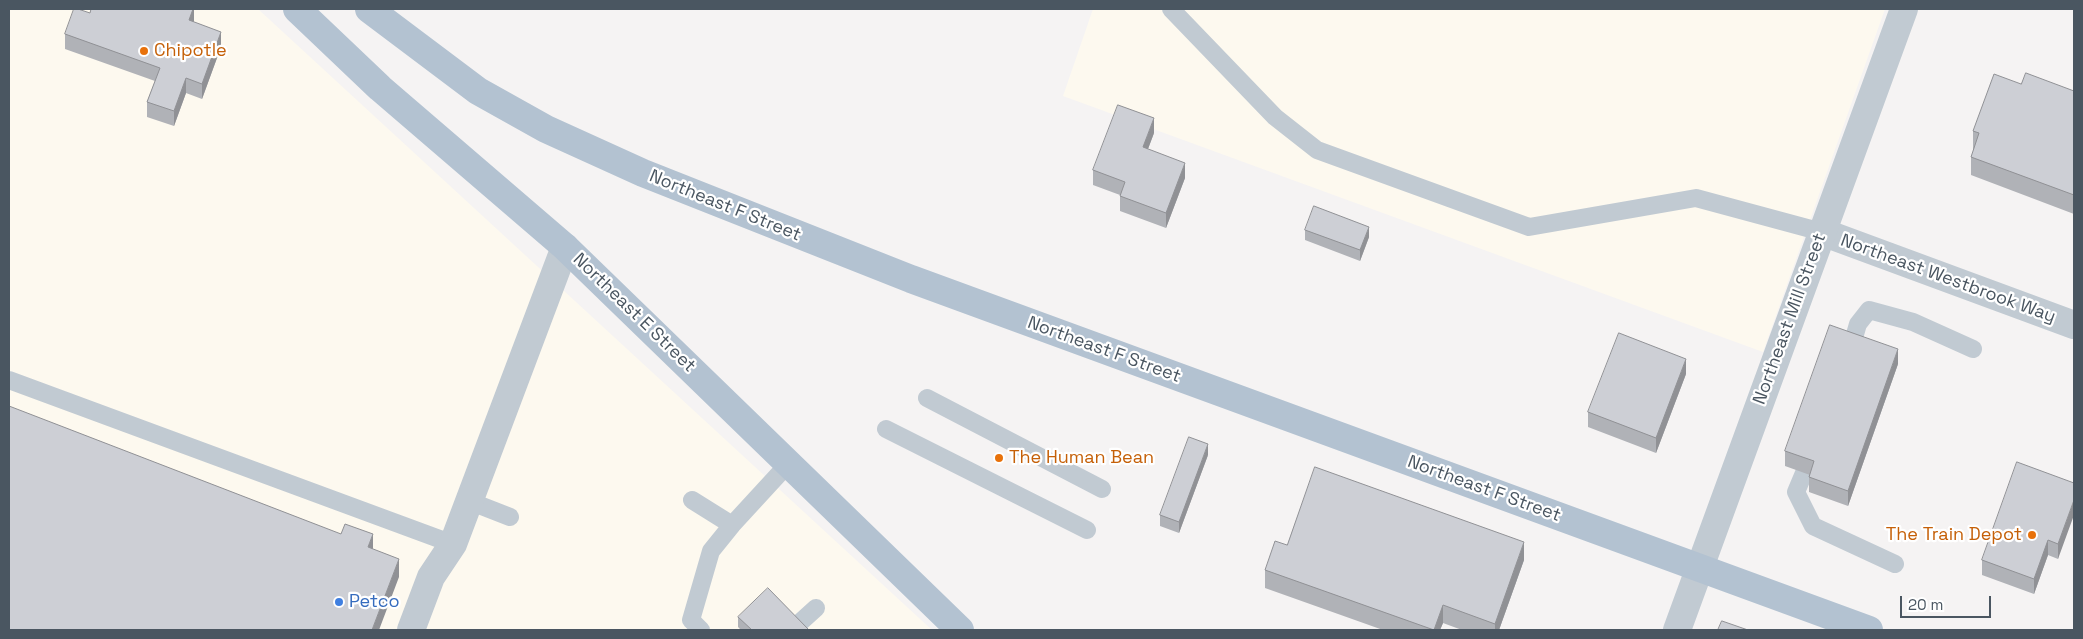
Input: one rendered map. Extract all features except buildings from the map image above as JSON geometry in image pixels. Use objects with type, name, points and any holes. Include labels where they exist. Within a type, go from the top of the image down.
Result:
[{"type":"main road","name":"Northeast E Street","points":[[297,9],[380,88],[565,247],[959,630]]},
{"type":"main road","name":"Northeast F Street","points":[[369,9],[478,91],[546,128],[643,173],[920,282],[1869,630]]},
{"type":"street","name":"Northeast Mill Street","points":[[1677,630],[1904,9]]},
{"type":"street","name":"Northeast Westbrook Way","points":[[1822,232],[2074,325]]},
{"type":"street","points":[[411,630],[431,577],[452,544],[470,501],[565,247]]},
{"type":"lane","points":[[1171,9],[1275,117],[1317,150],[1529,227],[1696,198],[1822,232]]},
{"type":"lane","points":[[1851,348],[1858,324],[1869,310],[1914,322],[1973,349]]},
{"type":"lane","points":[[9,380],[452,544]]},
{"type":"lane","points":[[927,398],[1102,489]]},
{"type":"lane","points":[[886,429],[1087,530]]},
{"type":"lane","points":[[701,630],[691,620],[711,551],[732,525],[789,463]]},
{"type":"lane","points":[[1804,473],[1796,492],[1813,526],[1895,564]]},
{"type":"lane","points":[[692,500],[732,525]]},
{"type":"lane","points":[[470,501],[510,517]]},
{"type":"lane","points":[[795,627],[816,608]]},
{"type":"shaded area","points":[[9,9],[258,9],[932,630],[9,630]]},
{"type":"shaded area","points":[[1093,9],[1885,9],[1763,352],[1063,96]]},
{"type":"place","name":"Chipotle","points":[[144,51]]},
{"type":"place","name":"The Human Bean","points":[[999,458]]},
{"type":"place","name":"The Train Depot","points":[[2032,535]]},
{"type":"place","name":"Petco","points":[[339,602]]}]
